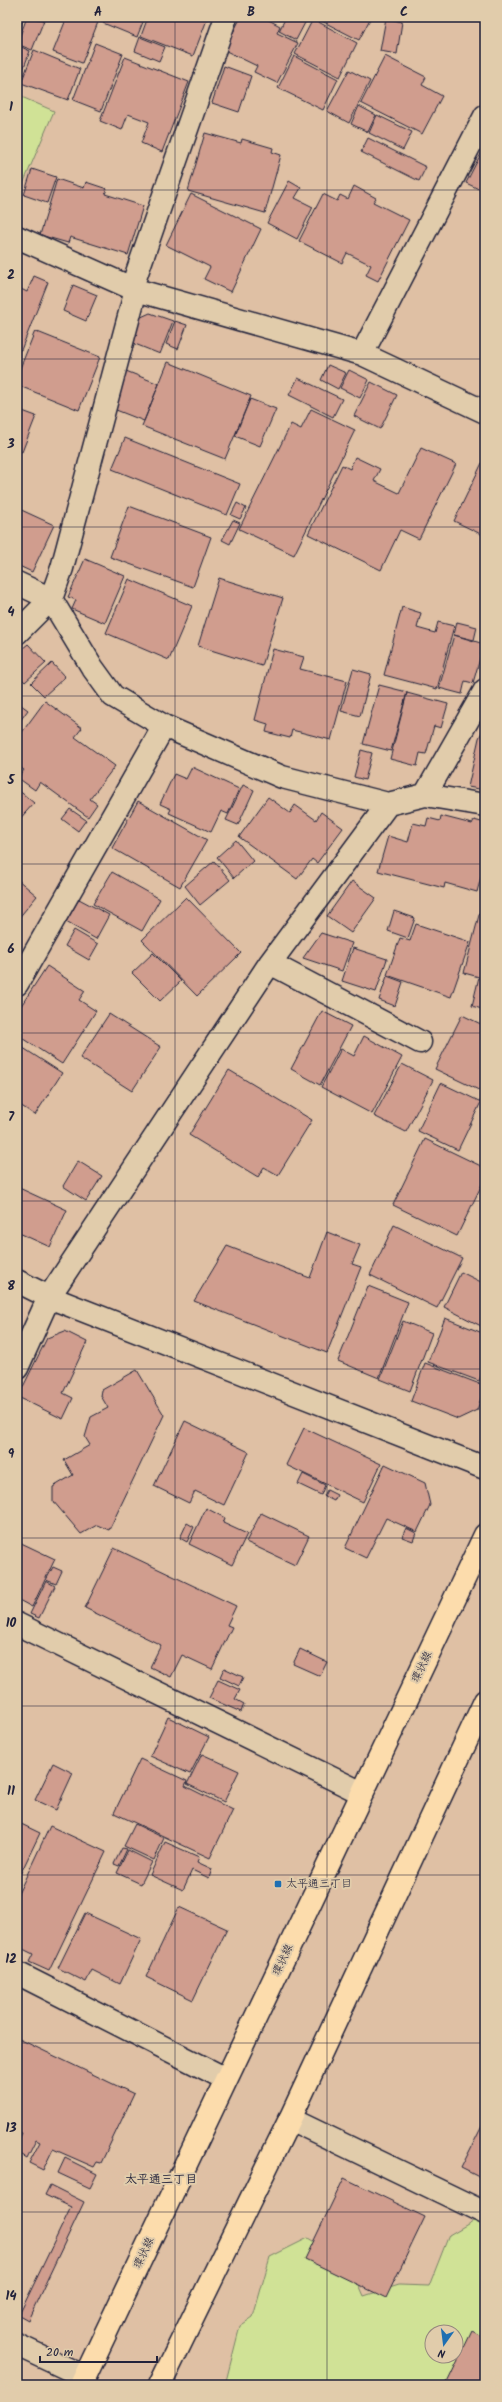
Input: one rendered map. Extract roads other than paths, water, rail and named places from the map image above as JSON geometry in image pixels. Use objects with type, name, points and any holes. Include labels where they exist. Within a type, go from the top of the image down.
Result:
[{"type":"main road","name":"環状線","points":[[83,2381],[485,1535]]},
{"type":"main road","points":[[160,2385],[290,2119],[485,1700]]},
{"type":"street","points":[[17,633],[51,599],[62,568],[134,288],[226,17]]},
{"type":"street","points":[[362,354],[485,116]]},
{"type":"street","points":[[17,237],[134,288],[362,354],[485,412]]},
{"type":"street","points":[[17,583],[51,599],[92,667],[113,696],[164,726],[282,777],[388,804],[425,795],[485,805]]},
{"type":"street","points":[[425,795],[485,690]]},
{"type":"street","points":[[17,984],[164,726]]},
{"type":"street","points":[[17,1368],[49,1297],[270,963],[388,804]]},
{"type":"street","points":[[270,963],[420,1042]]},
{"type":"street","points":[[17,1281],[49,1297],[485,1468]]},
{"type":"street","points":[[17,1624],[362,1793]]},
{"type":"street","points":[[17,1973],[226,2079]]},
{"type":"street","points":[[290,2119],[485,2213]]},
{"type":"street","points":[[17,2345],[83,2381]]},
{"type":"place","name":"太平通三丁目","points":[[278,1884]]},
{"type":"district","name":"太平通三丁目","points":[[161,2179]]}]
